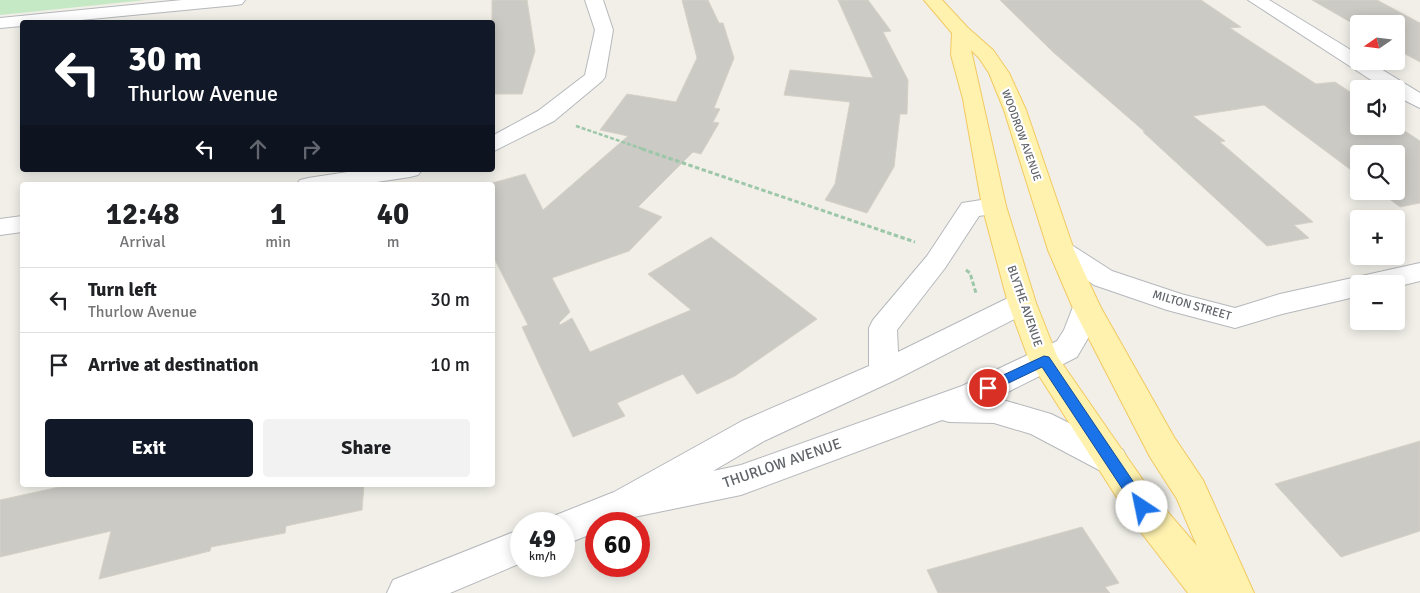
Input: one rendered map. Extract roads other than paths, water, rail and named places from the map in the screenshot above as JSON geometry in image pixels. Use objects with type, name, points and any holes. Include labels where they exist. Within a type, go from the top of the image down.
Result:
[{"type":"main road","name":"WOODROW AVENUE","points":[[933,0],[961,32],[986,54],[999,73],[1015,110],[1061,250]]},
{"type":"main road","points":[[961,32],[961,55],[973,99],[994,206]]},
{"type":"main road","name":"BLYTHE AVENUE","points":[[994,206],[1022,303],[1044,360],[1142,507],[1212,593]]},
{"type":"main road","points":[[1061,250],[1086,306],[1162,447],[1191,491],[1235,593]]},
{"type":"street","points":[[31,20],[236,0]]},
{"type":"street","points":[[495,143],[546,116],[596,77],[604,30],[594,0]]},
{"type":"street","points":[[1256,0],[1420,102]]},
{"type":"street","points":[[0,23],[20,21]]},
{"type":"street","points":[[328,182],[396,172]]},
{"type":"street","points":[[884,372],[883,328],[936,262],[971,209],[994,206]]},
{"type":"street","points":[[0,227],[20,224]]},
{"type":"street","name":"MILTON STREET","points":[[1061,250],[1103,278],[1177,303],[1235,318],[1280,304],[1350,288]]},
{"type":"street","points":[[1405,275],[1420,272]]},
{"type":"street","name":"THURLOW AVENUE","points":[[575,525],[626,504],[753,431],[884,372],[1022,303]]},
{"type":"street","name":"THURLOW AVENUE","points":[[626,504],[741,480],[973,395],[1067,349],[1077,333],[1086,306]]},
{"type":"street","name":"THURLOW AVENUE","points":[[934,409],[994,410],[1040,423],[1111,460]]},
{"type":"street","points":[[406,593],[510,550]]}]
